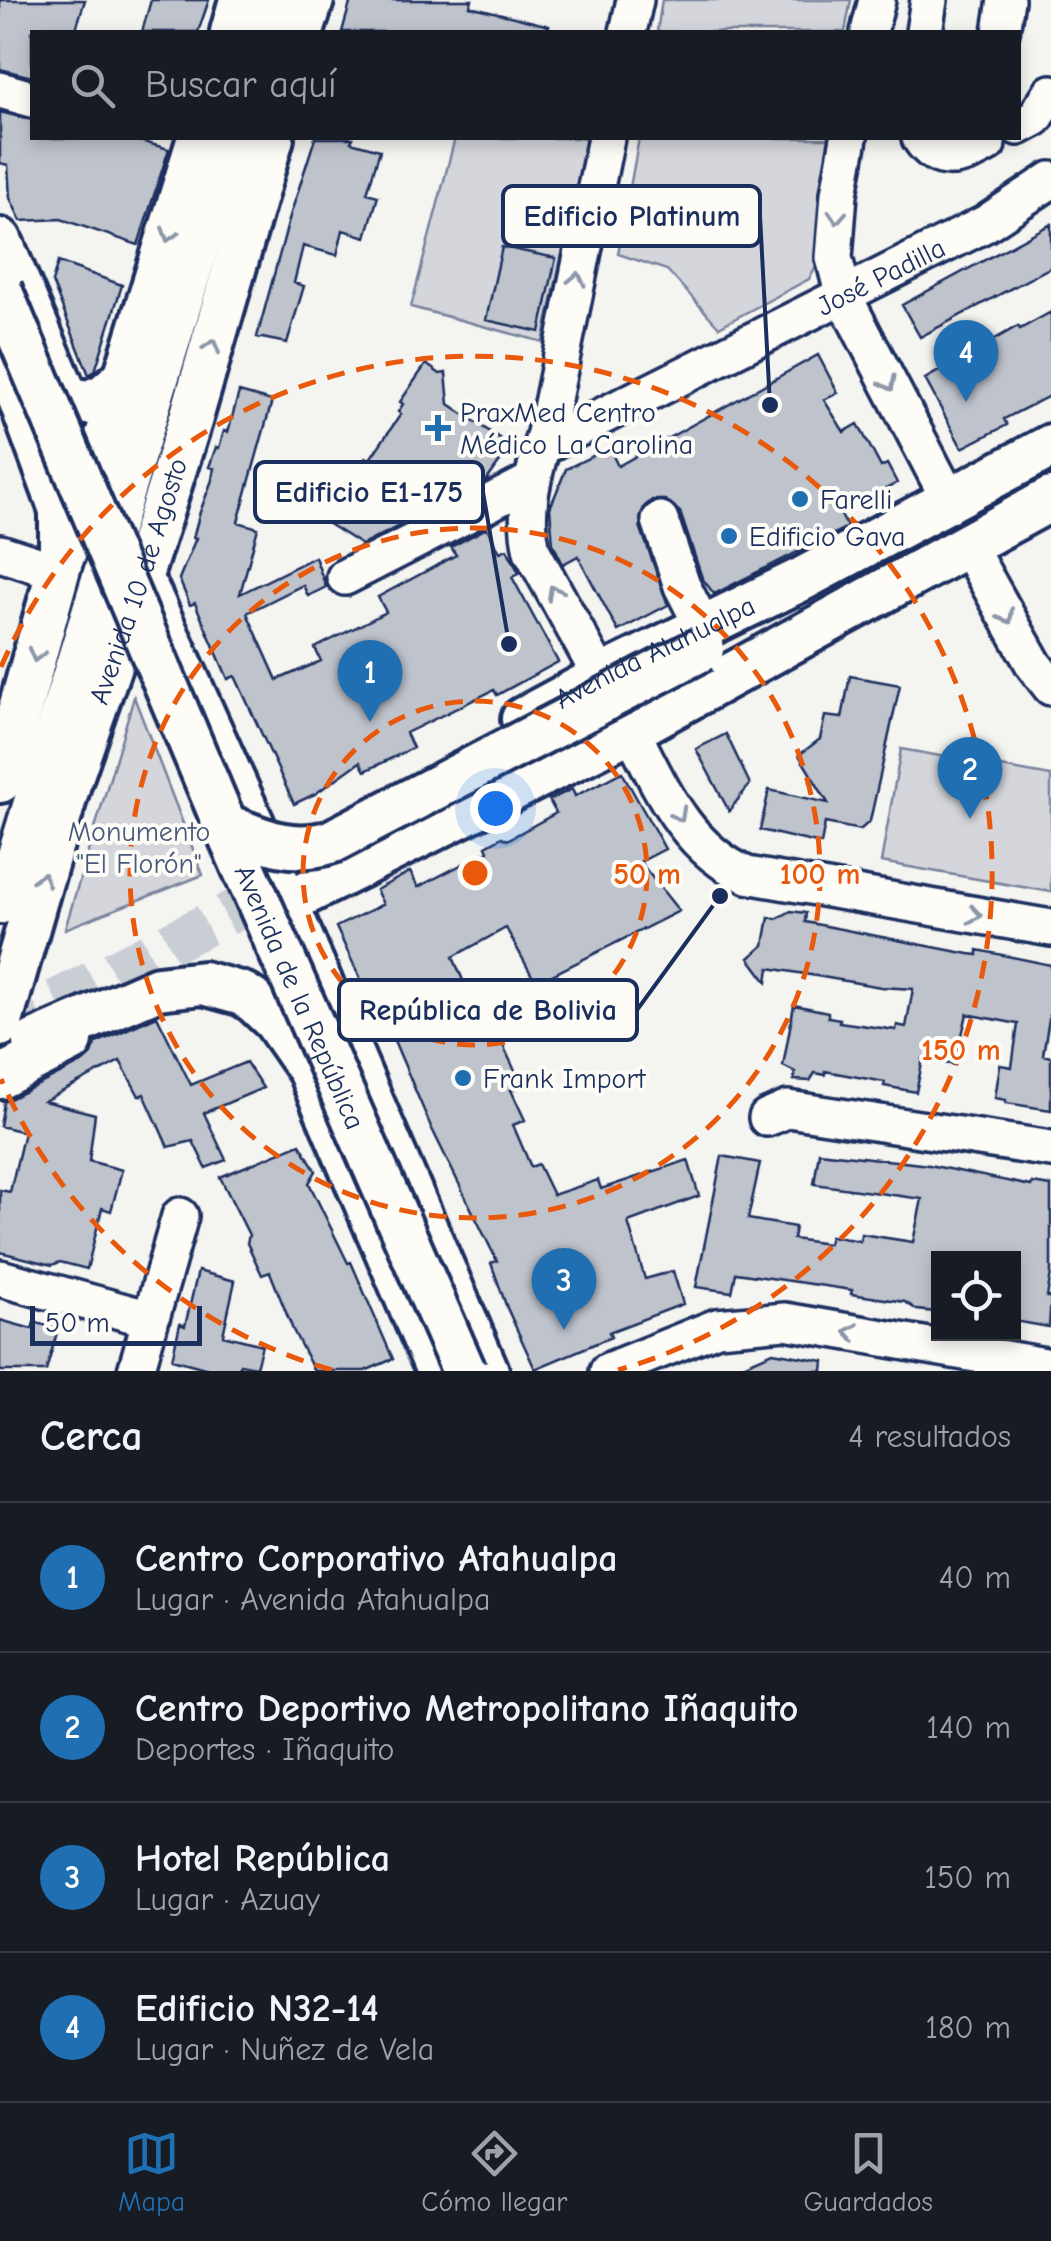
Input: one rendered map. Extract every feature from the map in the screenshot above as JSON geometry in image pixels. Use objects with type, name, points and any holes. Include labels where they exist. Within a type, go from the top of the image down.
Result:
[{"type":"main road","points":[[233,30],[241,0]]},
{"type":"main road","points":[[303,30],[312,0]]},
{"type":"main road","points":[[5,745],[60,567],[98,465],[203,140]]},
{"type":"main road","name":"Avenida 10 de Agosto","points":[[17,1034],[69,784],[142,576],[271,140]]},
{"type":"main road","points":[[0,240],[64,391],[86,403],[106,395],[124,378]]},
{"type":"main road","name":"Avenida de la República","points":[[0,290],[239,825],[286,902],[487,1371]]},
{"type":"main road","points":[[0,345],[61,510],[60,567]]},
{"type":"main road","points":[[22,405],[64,391]]},
{"type":"main road","points":[[707,644],[804,578],[1051,446]]},
{"type":"main road","points":[[239,825],[277,846],[315,848],[333,841],[1022,483],[1051,455]]},
{"type":"main road","name":"Avenida Atahualpa","points":[[286,902],[631,730],[1051,499]]},
{"type":"main road","name":"Avenida de la República","points":[[142,576],[239,825],[464,1371]]},
{"type":"main road","points":[[707,644],[786,642]]},
{"type":"main road","name":"Avenida Atahualpa","points":[[239,825],[302,836],[601,677],[707,644]]},
{"type":"main road","name":"Avenida Atahualpa","points":[[323,866],[707,644]]},
{"type":"main road","points":[[17,1034],[158,988],[202,984],[243,994],[267,1011],[309,1070],[341,1145],[366,1169],[383,1162],[390,1151],[388,1140]]},
{"type":"main road","points":[[0,1077],[148,1005],[184,1001],[238,1016],[309,1070]]},
{"type":"main road","name":"Avenida de la República","points":[[341,1145],[438,1371]]},
{"type":"main road","points":[[371,1219],[378,1198],[394,1190],[411,1198],[418,1210]]},
{"type":"street","points":[[267,30],[276,0]]},
{"type":"street","points":[[628,30],[634,0]]},
{"type":"street","points":[[870,30],[877,0]]},
{"type":"street","points":[[924,30],[929,0]]},
{"type":"street","points":[[1002,30],[1006,0]]},
{"type":"street","points":[[0,90],[30,98]]},
{"type":"street","points":[[1021,125],[1034,118],[1051,93]]},
{"type":"street","points":[[0,906],[203,140]]},
{"type":"street","points":[[601,677],[532,551],[526,529],[526,505],[543,446],[543,392],[606,140]]},
{"type":"street","points":[[848,140],[834,258],[844,297],[950,500]]},
{"type":"street","points":[[922,140],[932,154],[946,158],[964,156],[991,140]]},
{"type":"street","name":"José Padilla","points":[[543,446],[984,224],[1051,180]]},
{"type":"street","points":[[345,577],[532,481]]},
{"type":"street","points":[[660,520],[707,644]]},
{"type":"street","points":[[966,545],[1034,665],[1051,686]]},
{"type":"street","points":[[0,553],[60,567]]},
{"type":"street","points":[[631,730],[688,831],[723,865],[746,875],[1051,928]]},
{"type":"street","points":[[767,1118],[788,1108],[1051,1148]]},
{"type":"street","points":[[136,1371],[180,1216]]},
{"type":"street","points":[[0,1278],[150,1320]]},
{"type":"street","points":[[608,1371],[718,1327],[784,1321],[1051,1367]]},
{"type":"green space","points":[[662,0],[851,0],[845,30],[657,30]]},
{"type":"green space","points":[[454,140],[587,140],[543,342],[411,307]]},
{"type":"green space","points":[[639,140],[832,140],[818,264],[809,279],[719,327],[667,270],[618,254]]},
{"type":"green space","name":"Monumento \"El Florón\"","points":[[134,697],[203,875],[65,929]]},
{"type":"green space","points":[[901,749],[1051,776],[1051,892],[881,862]]},
{"type":"building","points":[[0,0],[85,0],[76,30],[30,30],[30,76],[0,69]]},
{"type":"building","points":[[151,0],[209,0],[199,30],[143,30]]},
{"type":"building","points":[[351,0],[472,0],[470,6],[549,26],[548,30],[343,30]]},
{"type":"building","points":[[0,112],[30,120],[30,140],[136,140],[169,149],[138,245],[61,219],[21,221],[10,198],[8,165],[0,163]]},
{"type":"building","points":[[314,140],[352,140],[380,150],[367,193],[378,196],[366,237],[343,230],[337,255],[303,246],[294,283],[304,286],[287,343],[257,337]]},
{"type":"building","points":[[1051,224],[1051,267],[920,337],[902,305]]},
{"type":"building","points":[[502,247],[556,258],[540,332],[486,320]]},
{"type":"building","points":[[58,262],[122,285],[95,371],[89,375],[52,282]]},
{"type":"building","points":[[1051,312],[1051,395],[1004,419],[1007,425],[962,448],[925,379],[1018,326],[1020,329]]},
{"type":"building","points":[[818,355],[838,393],[824,400],[844,432],[858,424],[881,467],[887,464],[897,483],[840,513],[847,527],[714,594],[702,578],[680,512],[665,500],[652,500],[644,507],[640,526],[668,605],[618,631],[578,556],[563,564],[553,544],[550,508],[566,469],[609,448],[618,466]]},
{"type":"building","points":[[426,364],[440,374],[446,373],[449,404],[511,446],[487,480],[476,482],[470,489],[462,484],[457,491],[434,476],[416,517],[362,545],[314,515],[333,491],[340,494],[366,457],[370,459],[401,414],[400,402]]},
{"type":"building","points":[[239,392],[272,401],[238,522],[258,528],[240,594],[315,557],[326,587],[308,596],[303,585],[247,613],[277,680],[321,661],[315,648],[386,612],[378,597],[456,555],[451,547],[487,528],[500,552],[507,549],[519,573],[512,577],[558,662],[497,695],[494,690],[406,733],[413,748],[365,771],[360,762],[294,804],[235,676],[228,679],[195,603],[190,605],[179,579],[196,538],[200,512],[212,480],[214,468],[209,467],[224,431],[228,432]]},
{"type":"building","points":[[850,676],[900,685],[870,821],[860,830],[825,823],[821,844],[760,830],[769,790],[828,803],[799,755],[820,739],[825,716],[842,718]]},
{"type":"building","points":[[726,734],[750,784],[729,811],[696,749]]},
{"type":"building","points":[[622,772],[665,849],[640,862],[679,911],[536,983],[506,928],[453,957],[474,1006],[483,1002],[522,1086],[511,1090],[525,1120],[513,1125],[531,1167],[538,1164],[553,1195],[598,1180],[601,1189],[688,1160],[699,1196],[628,1222],[645,1279],[673,1271],[683,1304],[609,1332],[611,1337],[535,1369],[491,1263],[497,1261],[431,1127],[372,989],[366,991],[336,927],[383,904],[376,890],[410,872],[418,887],[488,851],[486,846],[502,837],[507,840],[556,813],[549,800],[572,789],[575,796]]},
{"type":"building","points":[[791,911],[806,913],[805,922],[969,954],[978,955],[978,950],[1051,965],[1051,1007],[1043,1055],[1051,1057],[1051,1110],[995,1098],[1000,1065],[1012,1067],[1018,1024],[967,1014],[955,1065],[923,1059],[916,1092],[825,1071],[825,1075],[815,1073],[810,1081],[794,1080],[795,1072],[783,1066],[794,1005],[828,1012],[828,1017],[840,1019],[839,1022],[896,1030],[897,1025],[906,1027],[913,989],[769,968],[767,982],[749,958],[764,945],[769,917],[776,919]]},
{"type":"building","points":[[157,1016],[191,1085],[246,1062],[263,1088],[204,1113],[226,1160],[206,1168],[193,1141],[168,1147],[144,1094],[139,1096],[120,1061],[44,1101],[95,1114],[89,1161],[122,1170],[111,1211],[102,1208],[87,1269],[0,1252],[0,1190],[10,1192],[24,1132],[0,1126],[4,1102],[82,1063],[92,1054],[96,1043]]},
{"type":"building","points":[[300,1144],[316,1171],[309,1183],[348,1263],[351,1262],[393,1359],[365,1371],[314,1371],[270,1272],[262,1275],[247,1243],[249,1235],[220,1177]]},
{"type":"building","points":[[819,1152],[929,1165],[1031,1186],[1051,1186],[1049,1327],[1021,1322],[1021,1251],[931,1251],[931,1311],[917,1310],[905,1302],[851,1294],[852,1290],[736,1273],[732,1292],[696,1287],[722,1156],[760,1163],[748,1219],[795,1227],[793,1239],[828,1244],[830,1236],[860,1241],[861,1234],[913,1242],[922,1199],[814,1184]]},
{"type":"building","points":[[198,1271],[235,1281],[223,1335],[262,1345],[256,1367],[240,1364],[238,1371],[216,1371],[172,1359],[180,1324],[185,1326]]},
{"type":"building","points":[[0,1320],[32,1329],[34,1322],[58,1329],[46,1371],[0,1371]]},
{"type":"building","points":[[773,1352],[824,1361],[823,1371],[729,1371]]},
{"type":"tunnel","points":[[0,1029],[291,882]]},
{"type":"place","name":"Edificio N32-14","points":[[966,402]]},
{"type":"place","name":"Edificio Platinum","points":[[770,405]]},
{"type":"place","name":"PraxMed Centro Médico La Carolina","points":[[438,428]]},
{"type":"place","name":"Farelli","points":[[800,499]]},
{"type":"place","name":"Edificio Gava","points":[[729,536]]},
{"type":"place","name":"Edificio E1-175","points":[[509,644]]},
{"type":"place","name":"Centro Corporativo Atahualpa","points":[[370,722]]},
{"type":"place","name":"Centro Deportivo Metropolitano Iñaquito","points":[[970,819]]},
{"type":"place","name":"República de Bolivia","points":[[720,896]]},
{"type":"place","name":"Frank Import","points":[[463,1078]]},
{"type":"place","name":"Hotel República","points":[[564,1330]]}]
